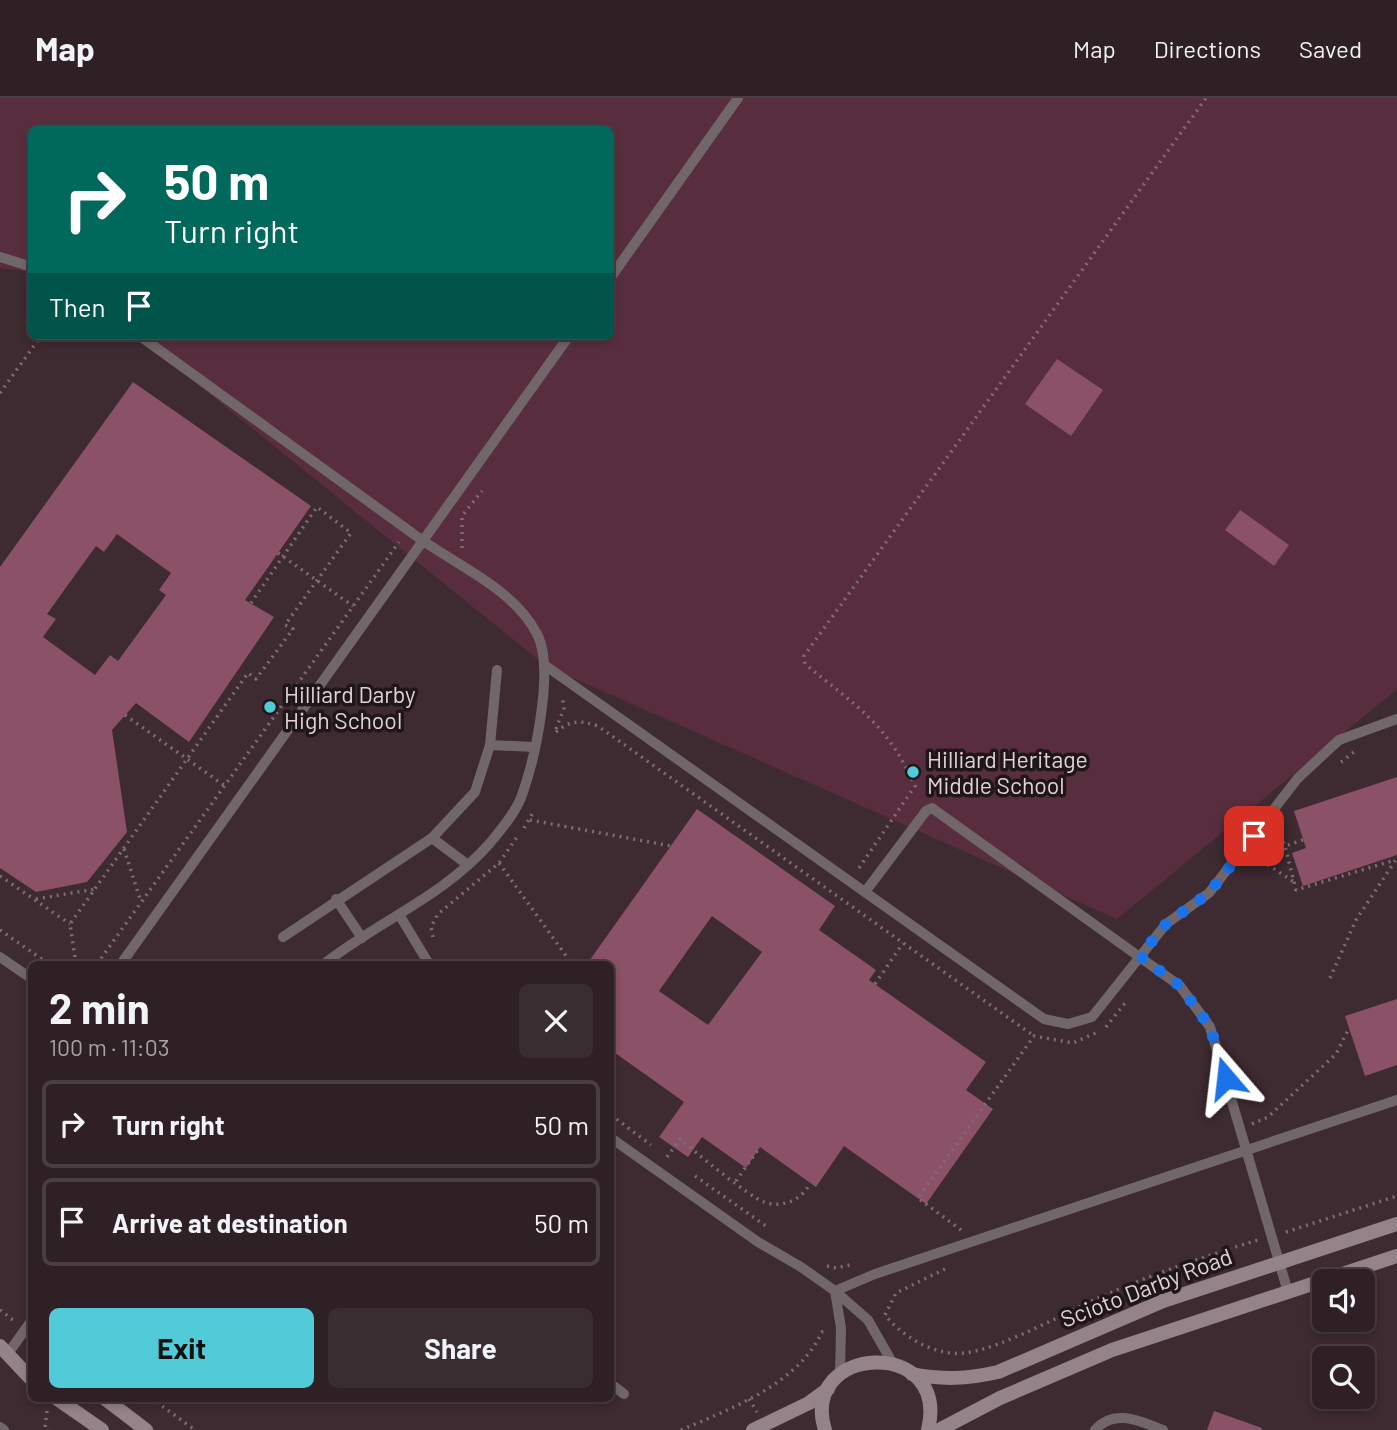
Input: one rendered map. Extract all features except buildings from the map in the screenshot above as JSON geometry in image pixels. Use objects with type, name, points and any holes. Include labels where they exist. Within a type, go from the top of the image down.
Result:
[{"type":"main road","name":"Scioto Darby Road","points":[[912,1374],[940,1380],[970,1378],[998,1372],[1163,1301],[1397,1224]]},
{"type":"main road","name":"Scioto Darby Road","points":[[939,1430],[1000,1398],[1112,1350],[1397,1256]]},
{"type":"main road","points":[[5,1349],[28,1358]]},
{"type":"main road","points":[[5,1349],[28,1375]]},
{"type":"main road","points":[[752,1430],[809,1403],[828,1389],[840,1374],[856,1364],[874,1360],[892,1362],[912,1374],[921,1384],[929,1400],[928,1430]]},
{"type":"main road","points":[[825,1430],[823,1405],[828,1389]]},
{"type":"main road","points":[[62,1402],[102,1430]]},
{"type":"main road","points":[[109,1402],[146,1430]]},
{"type":"lane","points":[[614,273],[738,98]]},
{"type":"lane","points":[[0,257],[28,266]]},
{"type":"lane","points":[[146,340],[514,604],[538,635],[546,666],[534,747],[522,797],[490,842],[452,882],[328,961]]},
{"type":"lane","points":[[123,961],[566,340]]},
{"type":"lane","points":[[546,666],[1044,1019],[1068,1024],[1092,1017],[1166,924],[1209,893],[1298,778],[1339,740],[1397,719]]},
{"type":"lane","points":[[283,937],[336,899],[432,838],[475,792],[490,745],[497,670]]},
{"type":"lane","points":[[490,745],[534,747]]},
{"type":"lane","points":[[865,892],[926,811],[932,808],[1180,986],[1210,1027],[1288,1292]]},
{"type":"lane","points":[[432,838],[468,865]]},
{"type":"lane","points":[[336,899],[362,938]]},
{"type":"lane","points":[[400,916],[427,961]]},
{"type":"lane","points":[[0,957],[28,976]]},
{"type":"lane","points":[[835,1291],[965,1244],[1397,1100]]},
{"type":"lane","points":[[614,1140],[758,1242],[802,1266],[835,1291],[868,1320],[892,1362]]},
{"type":"lane","points":[[835,1291],[841,1328],[840,1374]]},
{"type":"lane","points":[[5,1349],[28,1324]]},
{"type":"lane","points":[[614,1386],[624,1394]]},
{"type":"lane","points":[[1095,1430],[1101,1423],[1116,1416],[1163,1430]]},
{"type":"lane","points":[[0,1427],[4,1430]]},
{"type":"path","points":[[838,899],[915,786],[901,754],[881,726],[804,664],[804,656],[1206,98]]},
{"type":"path","points":[[0,393],[38,340]]},
{"type":"path","points":[[76,961],[70,925],[248,673],[256,679],[293,629],[285,625],[351,533],[317,507],[251,603]]},
{"type":"path","points":[[99,961],[400,541]]},
{"type":"path","points":[[278,553],[353,606]]},
{"type":"path","points":[[124,715],[241,797]]},
{"type":"path","points":[[556,732],[565,724],[580,720],[598,726],[838,899],[1034,1035]]},
{"type":"path","points":[[530,820],[671,846]]},
{"type":"path","points":[[1269,838],[1276,829],[1285,846],[1296,890],[1396,859]]},
{"type":"path","points":[[1285,846],[1303,840]]},
{"type":"path","points":[[1262,848],[1255,858],[1294,882]]},
{"type":"path","points":[[124,849],[141,902]]},
{"type":"path","points":[[1330,978],[1356,920],[1396,859]]},
{"type":"path","points":[[499,863],[570,961]]},
{"type":"path","points":[[0,876],[70,925]]},
{"type":"path","points":[[34,900],[96,889]]},
{"type":"path","points":[[0,930],[45,961]]},
{"type":"path","points":[[875,984],[903,943]]},
{"type":"path","points":[[1241,1129],[1268,1117],[1336,1054],[1349,1028]]},
{"type":"path","points":[[614,1117],[678,1164]]},
{"type":"path","points":[[667,1157],[680,1139],[765,1203],[789,1203],[806,1192],[810,1183]]},
{"type":"path","points":[[736,1181],[760,1147]]},
{"type":"path","points":[[690,1172],[775,1233]]},
{"type":"path","points":[[885,1315],[911,1338],[939,1352],[965,1353],[1008,1338],[1114,1291],[1397,1196]]},
{"type":"path","points":[[950,1233],[973,1226]]},
{"type":"path","points":[[961,1230],[965,1244]]},
{"type":"path","points":[[825,1265],[836,1268],[860,1263]]},
{"type":"path","points":[[868,1320],[885,1315],[896,1293],[949,1267]]},
{"type":"path","points":[[681,1430],[735,1407],[780,1380],[814,1348],[822,1332],[841,1328]]},
{"type":"path","points":[[156,1402],[195,1430]]},
{"type":"shaded area","points":[[0,98],[1397,98],[1397,689],[1117,919],[546,666],[143,340],[614,340],[614,126],[28,126],[28,272],[0,268]]},
{"type":"place","name":"Hilliard Darby High School","points":[[270,707]]},
{"type":"place","name":"Hilliard Heritage Middle School","points":[[913,772]]},
{"type":"route","points":[[1226,1078],[1210,1027],[1180,986],[1140,956],[1166,924],[1209,893],[1254,836]]}]
